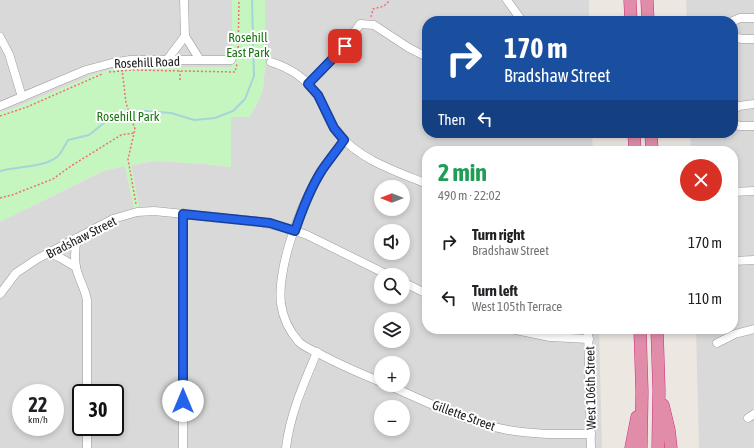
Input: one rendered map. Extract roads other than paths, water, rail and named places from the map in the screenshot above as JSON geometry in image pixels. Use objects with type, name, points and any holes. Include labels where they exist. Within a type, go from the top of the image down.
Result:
[{"type":"highway","points":[[630,0],[631,16]]},
{"type":"highway","points":[[647,0],[648,16]]},
{"type":"highway","points":[[640,334],[642,392],[641,448]]},
{"type":"highway","points":[[657,334],[659,390],[658,448]]},
{"type":"highway","points":[[659,390],[669,430],[671,448]]},
{"type":"highway","points":[[631,448],[642,392]]},
{"type":"street","points":[[184,0],[185,36],[200,60]]},
{"type":"street","points":[[512,2],[519,16]]},
{"type":"street","points":[[738,19],[754,18]]},
{"type":"street","points":[[308,84],[345,46],[360,24],[374,25],[409,48],[422,54]]},
{"type":"street","points":[[167,60],[185,36]]},
{"type":"street","points":[[0,37],[9,54],[22,97]]},
{"type":"street","points":[[738,38],[754,39]]},
{"type":"street","name":"Rosehill Road","points":[[0,106],[96,67],[121,62],[231,60]]},
{"type":"street","points":[[271,62],[290,69],[300,75],[318,95],[334,128],[344,140],[368,159],[422,182]]},
{"type":"street","points":[[738,107],[754,104]]},
{"type":"street","points":[[738,125],[754,126]]},
{"type":"street","points":[[344,140],[314,183],[301,213],[286,258],[281,289],[282,309],[286,323],[292,334],[301,344],[340,364],[374,379]]},
{"type":"street","points":[[738,192],[754,191]]},
{"type":"street","name":"Bradshaw Street","points":[[0,294],[16,273],[27,265],[113,219],[137,212],[154,211],[263,222],[307,235],[374,268]]},
{"type":"street","points":[[183,214],[183,448]]},
{"type":"street","points":[[76,238],[76,267],[86,293],[87,300],[88,384]]},
{"type":"street","points":[[50,253],[76,267]]},
{"type":"street","points":[[738,261],[754,260]]},
{"type":"street","points":[[410,286],[422,292]]},
{"type":"street","points":[[738,333],[754,329]]},
{"type":"street","points":[[536,334],[550,337],[589,339]]},
{"type":"street","name":"West 106th Street","points":[[588,334],[590,448]]},
{"type":"street","points":[[717,343],[735,334]]},
{"type":"street","points":[[286,448],[292,417],[317,352]]},
{"type":"street","name":"Gillette Street","points":[[404,392],[488,426],[538,434],[590,434]]},
{"type":"street","points":[[87,436],[87,448]]},
{"type":"waterway","points":[[0,171],[46,163],[58,156],[68,140],[89,135],[115,114],[144,111],[171,113],[194,120],[215,118],[233,111],[245,99],[254,76],[252,0]]},
{"type":"park label","name":"Rosehill East Park","points":[[248,44]]},
{"type":"park label","name":"Rosehill Park","points":[[128,116]]}]
